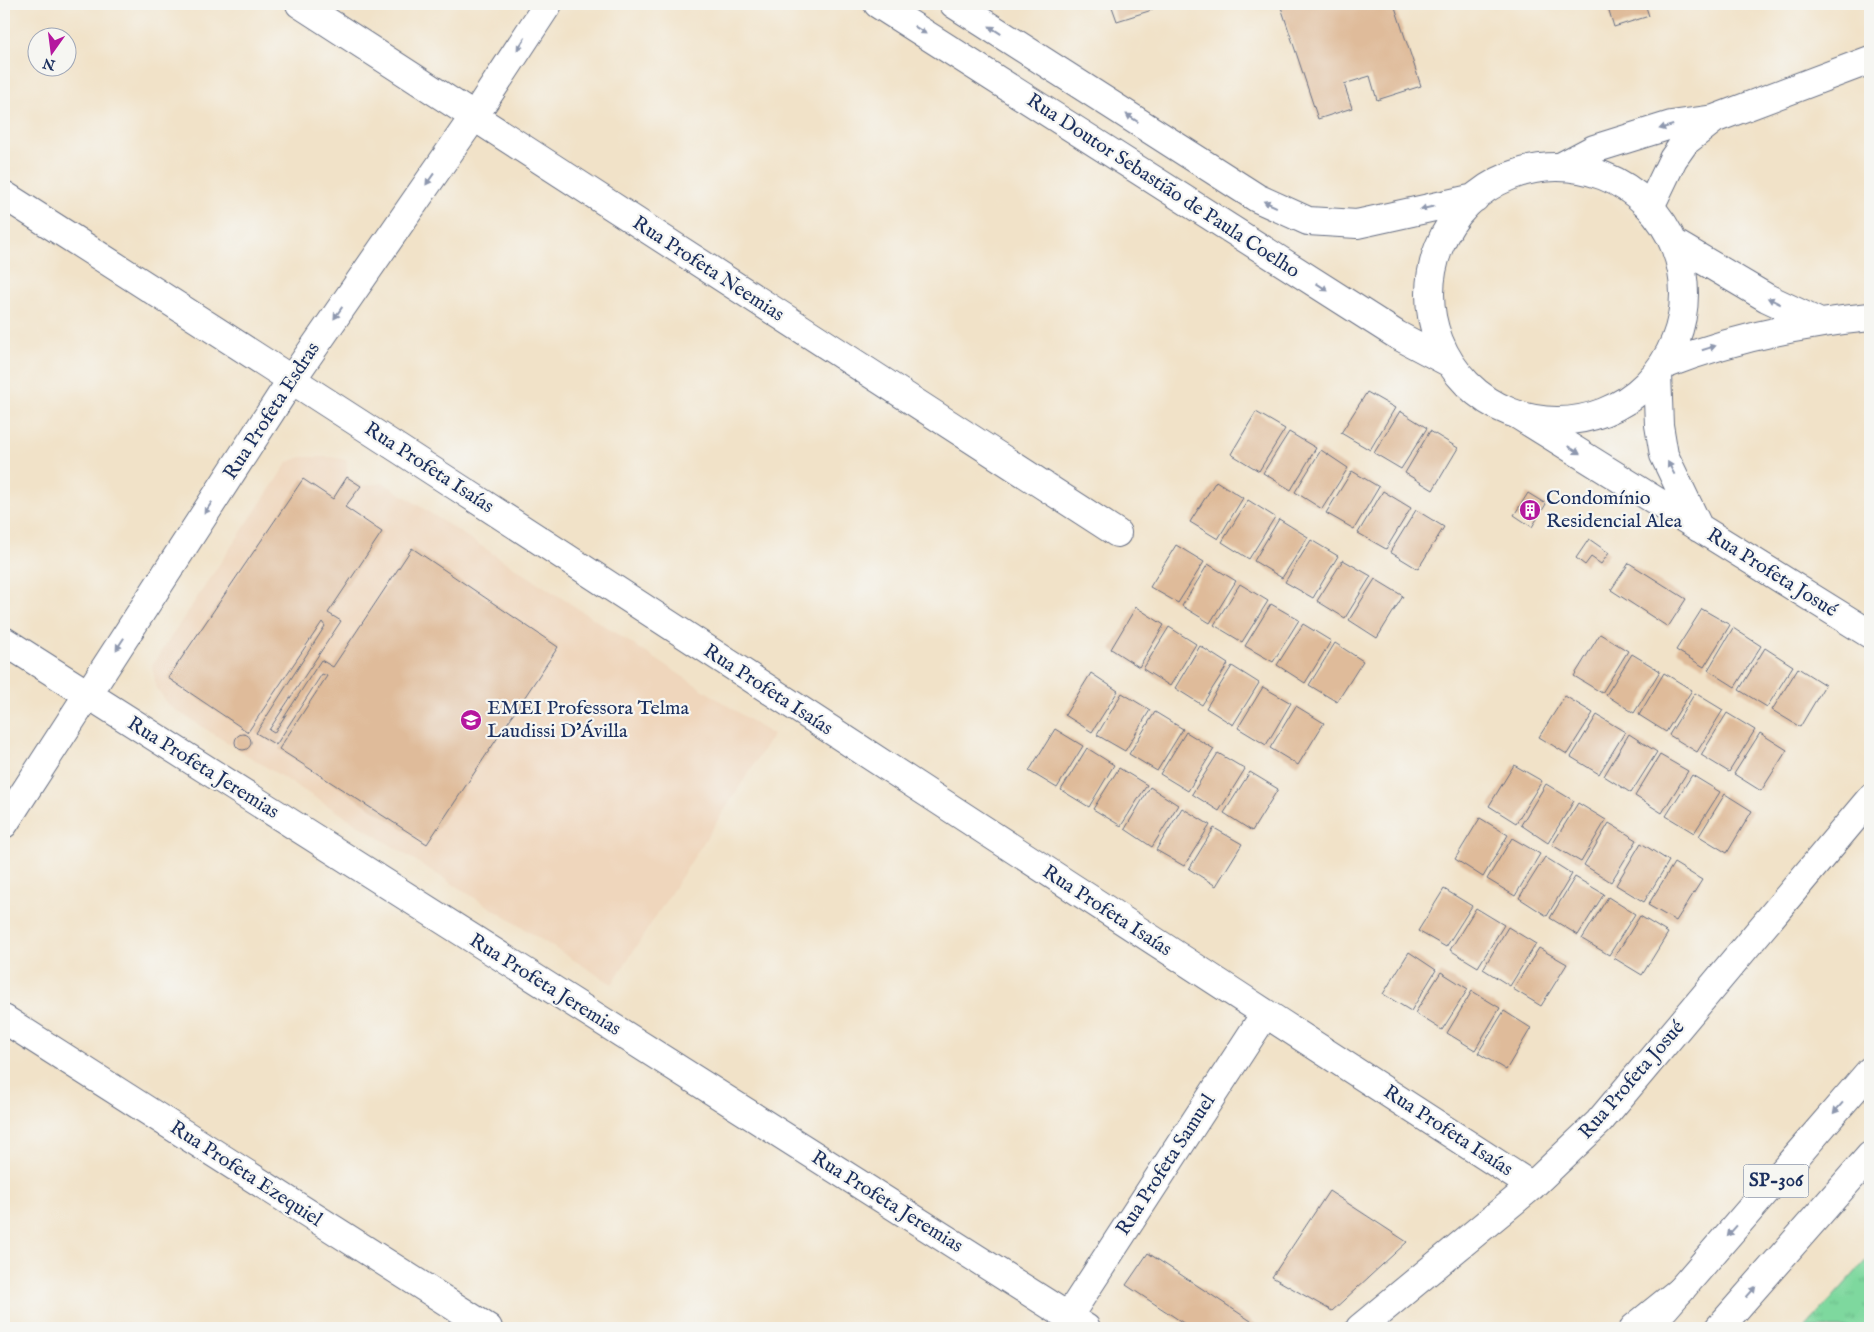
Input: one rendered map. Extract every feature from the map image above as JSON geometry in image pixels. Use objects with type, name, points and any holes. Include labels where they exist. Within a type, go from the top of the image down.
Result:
[{"type":"main road","name":"Rua Profeta Neemias","points":[[300,4],[473,118],[1117,533]]},
{"type":"main road","name":"Rua Profeta Esdras","points":[[4,824],[292,379],[473,118],[548,4]]},
{"type":"main road","name":"Rua Doutor Sebastião de Paula Coelho","points":[[878,4],[1397,335],[1450,363]]},
{"type":"main road","name":"Rua Doutor Sebastião de Paula Coelho","points":[[954,4],[1257,198],[1308,221],[1357,224],[1475,198]]},
{"type":"main road","points":[[1560,167],[1594,149],[1671,125],[1714,119],[1870,60]]},
{"type":"main road","points":[[1650,207],[1673,159],[1685,142],[1714,119]]},
{"type":"main road","points":[[1560,167],[1594,173],[1624,186],[1650,207],[1659,218],[1674,243],[1683,273],[1685,305],[1678,337],[1660,370],[1635,396],[1608,411],[1579,420],[1548,421],[1518,415],[1479,395],[1463,380],[1450,363],[1435,330],[1429,294],[1435,258],[1450,225],[1475,198],[1500,180],[1529,170],[1560,167]]},
{"type":"main road","name":"Rua Profeta Isaías","points":[[4,195],[292,379],[1532,1186]]},
{"type":"main road","points":[[1674,243],[1768,298],[1818,322]]},
{"type":"main road","points":[[1660,370],[1707,348],[1757,334],[1818,322],[1870,317]]},
{"type":"main road","name":"Rua Profeta Josué","points":[[1660,370],[1659,425],[1664,455],[1699,528]]},
{"type":"main road","name":"Rua Profeta Josué","points":[[1518,415],[1604,477],[1699,528],[1870,634]]},
{"type":"main road","name":"Rua Profeta Jeremias","points":[[4,641],[1077,1323]]},
{"type":"main road","name":"Rua Profeta Josué","points":[[1360,1328],[1532,1186],[1599,1122],[1870,800]]},
{"type":"main road","name":"Rua Profeta Samuel","points":[[1077,1323],[1265,1014]]},
{"type":"main road","name":"Rua Profeta Ezequiel","points":[[4,1019],[488,1328]]},
{"type":"main road","name":"SP-306","points":[[1648,1328],[1870,1071]]},
{"type":"main road","name":"SP-306","points":[[1719,1328],[1870,1156]]},
{"type":"main road","points":[[1634,1328],[1681,1290]]},
{"type":"shaded area","name":"EMEI Professora Telma Laudissi D'Ávilla","points":[[301,457],[330,457],[347,460],[347,477],[360,486],[384,483],[773,735],[612,984],[169,706],[156,687],[152,665],[288,462]]},
{"type":"green space","points":[[1870,1256],[1870,1328],[1805,1328]]},
{"type":"building","points":[[1111,4],[1150,4],[1152,10],[1117,21]]},
{"type":"building","points":[[1280,4],[1394,4],[1421,86],[1377,100],[1370,76],[1344,84],[1352,108],[1318,119]]},
{"type":"building","points":[[1607,4],[1645,4],[1649,16],[1614,27]]},
{"type":"building","points":[[1367,392],[1395,408],[1370,450],[1341,433]]},
{"type":"building","points":[[1400,411],[1427,428],[1401,469],[1374,453]]},
{"type":"building","points":[[1256,412],[1285,429],[1259,471],[1231,454]]},
{"type":"building","points":[[1430,431],[1458,448],[1433,490],[1405,473]]},
{"type":"building","points":[[1289,432],[1316,448],[1291,490],[1263,473]]},
{"type":"building","points":[[1321,450],[1348,468],[1322,509],[1295,492]]},
{"type":"building","points":[[1352,471],[1379,487],[1354,529],[1326,513]]},
{"type":"building","points":[[347,477],[361,486],[345,507],[382,532],[328,613],[341,621],[269,730],[274,733],[321,660],[333,667],[412,548],[558,647],[427,844],[279,749],[327,676],[322,674],[276,745],[256,733],[325,626],[322,622],[248,732],[168,678],[303,479],[333,499]]},
{"type":"building","points":[[1216,481],[1243,498],[1218,539],[1190,522]]},
{"type":"building","points":[[1383,491],[1411,508],[1386,549],[1358,533]]},
{"type":"building","name":"Condomínio Residencial Alea","points":[[1528,493],[1546,504],[1532,527],[1514,515]]},
{"type":"building","points":[[1248,500],[1275,517],[1249,559],[1222,542]]},
{"type":"building","points":[[1416,510],[1444,527],[1418,569],[1390,552]]},
{"type":"building","points":[[1279,519],[1308,537],[1282,578],[1254,561]]},
{"type":"building","points":[[1589,539],[1609,553],[1601,564],[1591,557],[1585,565],[1576,558]]},
{"type":"building","points":[[1311,540],[1338,556],[1313,598],[1285,582]]},
{"type":"building","points":[[1176,545],[1204,562],[1178,603],[1150,587]]},
{"type":"building","points":[[1343,560],[1371,576],[1345,618],[1317,601]]},
{"type":"building","points":[[1629,563],[1686,599],[1668,627],[1611,590]]},
{"type":"building","points":[[1208,564],[1236,581],[1210,623],[1182,606]]},
{"type":"building","points":[[1375,579],[1403,596],[1377,638],[1349,620]]},
{"type":"building","points":[[1240,584],[1268,601],[1242,642],[1214,625]]},
{"type":"building","points":[[1271,604],[1299,620],[1273,662],[1245,646]]},
{"type":"building","points":[[1136,607],[1164,625],[1139,667],[1111,649]]},
{"type":"building","points":[[1702,609],[1730,625],[1704,667],[1676,650]]},
{"type":"building","points":[[1303,624],[1331,641],[1305,683],[1277,665]]},
{"type":"building","points":[[1169,627],[1196,644],[1170,686],[1143,669]]},
{"type":"building","points":[[1733,628],[1761,646],[1735,687],[1708,670]]},
{"type":"building","points":[[1600,634],[1628,651],[1602,693],[1574,676]]},
{"type":"building","points":[[1335,643],[1363,661],[1337,702],[1309,685]]},
{"type":"building","points":[[1200,646],[1228,664],[1202,705],[1175,688]]},
{"type":"building","points":[[1765,648],[1793,666],[1767,707],[1739,690]]},
{"type":"building","points":[[1632,654],[1660,671],[1634,713],[1606,695]]},
{"type":"building","points":[[1232,666],[1259,683],[1233,725],[1206,708]]},
{"type":"building","points":[[1798,668],[1825,685],[1800,727],[1772,710]]},
{"type":"building","points":[[1091,673],[1118,691],[1092,732],[1065,715]]},
{"type":"building","points":[[1664,673],[1692,690],[1666,732],[1639,715]]},
{"type":"building","points":[[1263,687],[1291,703],[1266,745],[1238,728]]},
{"type":"building","points":[[1122,693],[1150,710],[1125,751],[1097,735]]},
{"type":"building","points":[[1695,693],[1723,710],[1697,752],[1669,735]]},
{"type":"building","points":[[1565,696],[1593,713],[1567,754],[1539,737]]},
{"type":"building","points":[[1296,706],[1324,723],[1298,765],[1270,748]]},
{"type":"building","points":[[1155,712],[1183,729],[1157,771],[1129,754]]},
{"type":"building","points":[[1727,713],[1755,730],[1729,772],[1701,755]]},
{"type":"building","points":[[1597,715],[1625,732],[1599,774],[1571,757]]},
{"type":"building","points":[[1055,729],[1083,746],[1057,788],[1029,771]]},
{"type":"building","points":[[1186,732],[1214,749],[1188,791],[1160,774]]},
{"type":"building","points":[[1760,733],[1787,750],[1761,791],[1734,774]]},
{"type":"building","points":[[243,734],[251,742],[243,750],[235,742]]},
{"type":"building","points":[[1629,734],[1657,752],[1631,793],[1604,776]]},
{"type":"building","points":[[1087,748],[1114,765],[1089,807],[1061,790]]},
{"type":"building","points":[[1218,753],[1245,769],[1219,811],[1192,794]]},
{"type":"building","points":[[1660,755],[1688,771],[1662,813],[1635,796]]},
{"type":"building","points":[[1514,765],[1542,781],[1516,823],[1489,806]]},
{"type":"building","points":[[1119,768],[1147,785],[1121,826],[1093,809]]},
{"type":"building","points":[[1250,772],[1278,789],[1252,831],[1224,813]]},
{"type":"building","points":[[1692,775],[1720,792],[1694,833],[1666,816]]},
{"type":"building","points":[[1546,784],[1574,801],[1548,843],[1521,825]]},
{"type":"building","points":[[1150,787],[1178,805],[1152,847],[1125,829]]},
{"type":"building","points":[[1725,794],[1752,811],[1727,853],[1699,836]]},
{"type":"building","points":[[1578,803],[1606,820],[1581,862],[1552,845]]},
{"type":"building","points":[[1182,808],[1210,825],[1184,866],[1156,850]]},
{"type":"building","points":[[1480,818],[1508,835],[1483,877],[1455,859]]},
{"type":"building","points":[[1609,823],[1637,840],[1611,882],[1584,865]]},
{"type":"building","points":[[1214,828],[1242,844],[1216,886],[1189,869]]},
{"type":"building","points":[[1512,838],[1540,854],[1515,896],[1487,879]]},
{"type":"building","points":[[1641,843],[1669,861],[1644,902],[1616,885]]},
{"type":"building","points":[[1545,857],[1572,874],[1547,916],[1519,898]]},
{"type":"building","points":[[1674,863],[1702,880],[1676,921],[1648,905]]},
{"type":"building","points":[[1575,877],[1604,894],[1578,935],[1550,918]]},
{"type":"building","points":[[1444,889],[1472,906],[1446,947],[1418,931]]},
{"type":"building","points":[[1608,897],[1635,914],[1609,955],[1582,939]]},
{"type":"building","points":[[1476,908],[1504,925],[1478,967],[1450,950]]},
{"type":"building","points":[[1640,916],[1668,933],[1642,975],[1614,958]]},
{"type":"building","points":[[1508,927],[1536,944],[1510,986],[1483,969]]},
{"type":"building","points":[[1539,948],[1567,964],[1541,1006],[1513,989]]},
{"type":"building","points":[[1409,952],[1436,970],[1411,1011],[1383,994]]},
{"type":"building","points":[[1441,972],[1468,989],[1442,1030],[1415,1013]]},
{"type":"building","points":[[1472,991],[1500,1008],[1475,1050],[1447,1033]]},
{"type":"building","points":[[1504,1011],[1531,1028],[1506,1070],[1478,1053]]},
{"type":"building","points":[[1329,1191],[1407,1242],[1332,1311],[1272,1277]]},
{"type":"building","points":[[1148,1253],[1257,1325],[1255,1328],[1191,1328],[1126,1285]]},
{"type":"place","name":"Condomínio Residencial Alea","points":[[1530,510]]},
{"type":"place","name":"EMEI Professora Telma Laudissi D'Ávilla","points":[[471,720]]}]
